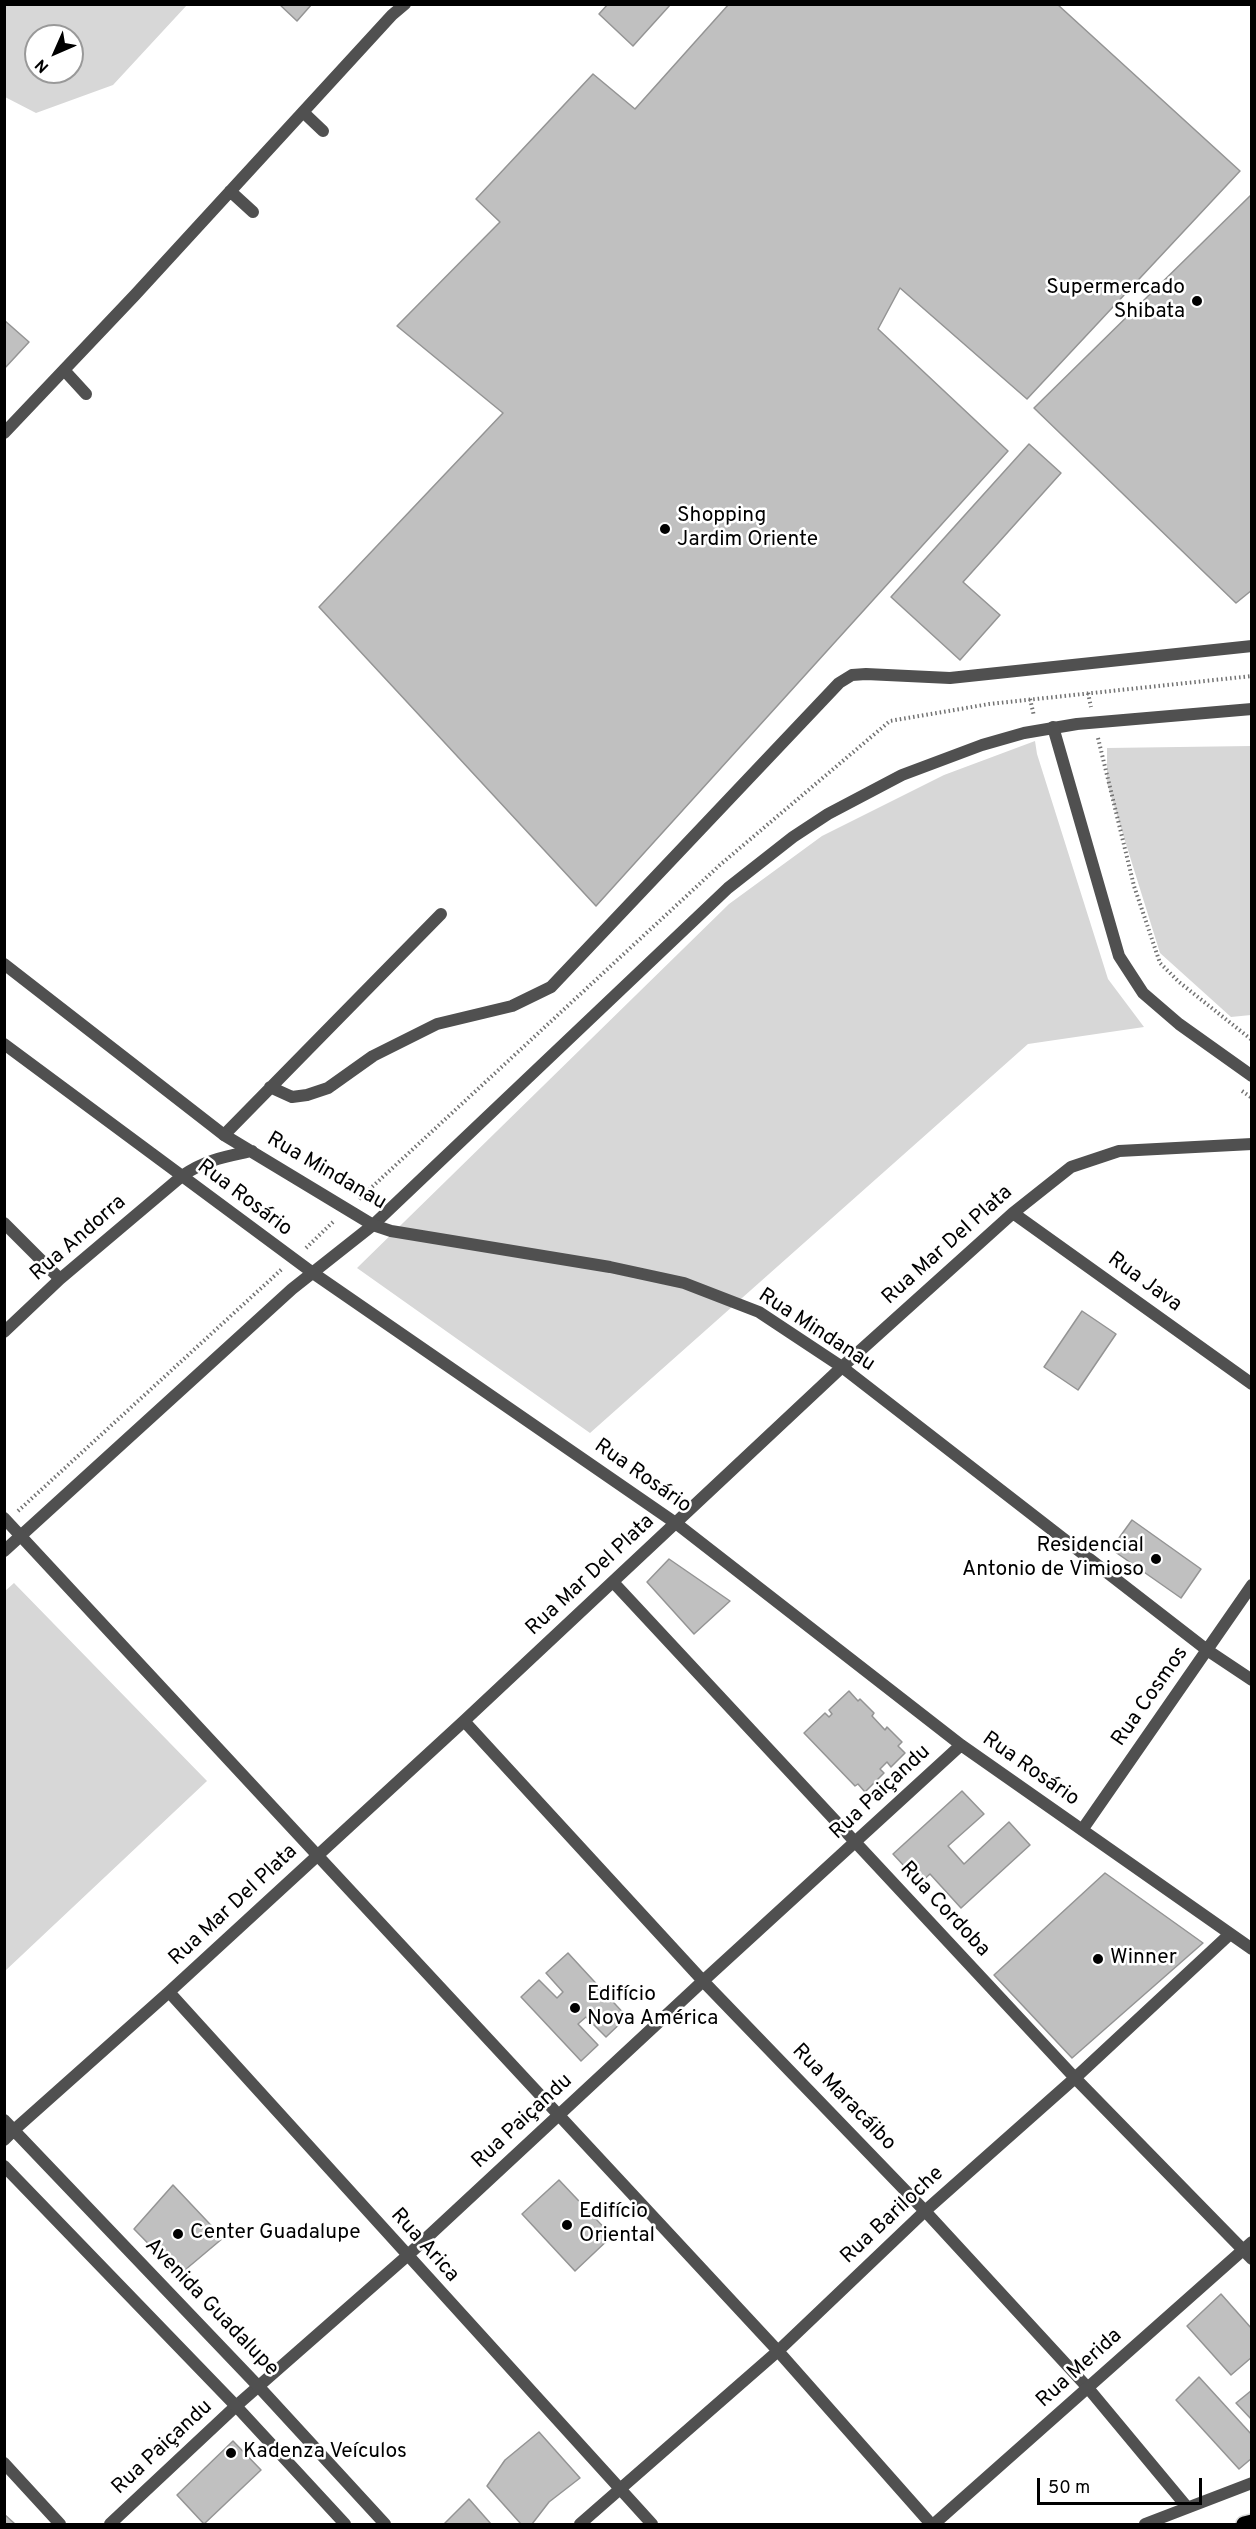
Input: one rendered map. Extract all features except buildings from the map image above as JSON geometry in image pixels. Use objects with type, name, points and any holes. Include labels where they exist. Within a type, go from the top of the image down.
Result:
[{"type":"main road","points":[[1244,2524],[1251,2522]]},
{"type":"street","points":[[4,433],[392,15],[405,4]]},
{"type":"street","points":[[303,112],[323,131]]},
{"type":"street","points":[[230,191],[252,212]]},
{"type":"street","points":[[64,370],[86,394]]},
{"type":"street","points":[[270,1087],[292,1097],[328,1088],[373,1056],[437,1023],[512,1006],[551,987],[839,682],[852,675],[897,674],[950,678],[1251,646]]},
{"type":"street","points":[[4,1551],[313,1273],[373,1225],[728,888],[793,837],[828,814],[902,775],[982,745],[1053,727],[1251,709]]},
{"type":"street","points":[[1053,727],[1119,956],[1143,993],[1179,1024],[1251,1076]]},
{"type":"street","points":[[224,1134],[441,914]]},
{"type":"street","name":"Rua Mindanau","points":[[4,964],[224,1134],[373,1225],[390,1231],[610,1267],[684,1283],[759,1312],[842,1367],[1207,1650],[1251,1680]]},
{"type":"street","name":"Rua Rosário","points":[[4,1044],[313,1273],[677,1524],[961,1745],[1251,1949]]},
{"type":"street","name":"Rua Mar Del Plata","points":[[4,2140],[464,1721],[677,1524],[842,1367],[1013,1213],[1071,1167],[1119,1152],[1251,1144]]},
{"type":"street","name":"Rua Andorra","points":[[4,1332],[60,1280],[182,1176],[199,1164],[252,1151]]},
{"type":"street","name":"Rua Java","points":[[1013,1213],[1251,1384]]},
{"type":"street","points":[[4,1223],[60,1280]]},
{"type":"street","points":[[4,1518],[778,2351],[932,2524]]},
{"type":"street","name":"Rua Cordoba","points":[[613,1582],[1075,2078],[1249,2250]]},
{"type":"street","name":"Rua Cosmos","points":[[1082,1830],[1251,1585]]},
{"type":"street","name":"Rua Maracáibo","points":[[464,1721],[703,1981],[925,2211],[1088,2388],[1187,2507]]},
{"type":"street","name":"Rua Paiçandu","points":[[110,2524],[236,2406],[407,2256],[961,1745]]},
{"type":"street","name":"Rua Bariloche","points":[[580,2524],[778,2351],[925,2211],[1075,2078],[1230,1934]]},
{"type":"street","name":"Rua Arica","points":[[169,1992],[652,2524]]},
{"type":"street","name":"Avenida Guadalupe","points":[[4,2120],[260,2387],[385,2524]]},
{"type":"street","points":[[4,2166],[236,2406],[345,2524]]},
{"type":"street","name":"Rua Merida","points":[[932,2524],[1249,2250]]},
{"type":"street","points":[[4,2463],[60,2524]]},
{"type":"street","points":[[1145,2524],[1251,2483]]},
{"type":"path","points":[[1094,723],[1134,886],[1160,963],[1179,982],[1251,1040]]},
{"type":"shaded area","points":[[5,4],[187,5],[113,85],[36,113],[5,97]]},
{"type":"shaded area","points":[[1035,741],[1037,754],[1108,979],[1144,1027],[1028,1044],[590,1433],[357,1268],[729,904],[822,836],[944,775]]},
{"type":"shaded area","points":[[1251,746],[1251,1015],[1231,1017],[1160,953],[1107,783],[1107,748]]},
{"type":"shaded area","points":[[14,1583],[207,1781],[5,1971],[4,1592]]},
{"type":"place","name":"Supermercado Shibata","points":[[1197,301]]},
{"type":"place","name":"Shopping Jardim Oriente","points":[[665,529]]},
{"type":"place","name":"Residencial Antonio de Vimioso","points":[[1156,1559]]},
{"type":"place","name":"Winner","points":[[1098,1959]]},
{"type":"place","name":"Edifício Nova América","points":[[575,2008]]},
{"type":"place","name":"Edifício Oriental","points":[[567,2225]]},
{"type":"place","name":"Center Guadalupe","points":[[178,2234]]},
{"type":"place","name":"Kadenza Veículos","points":[[231,2453]]}]
